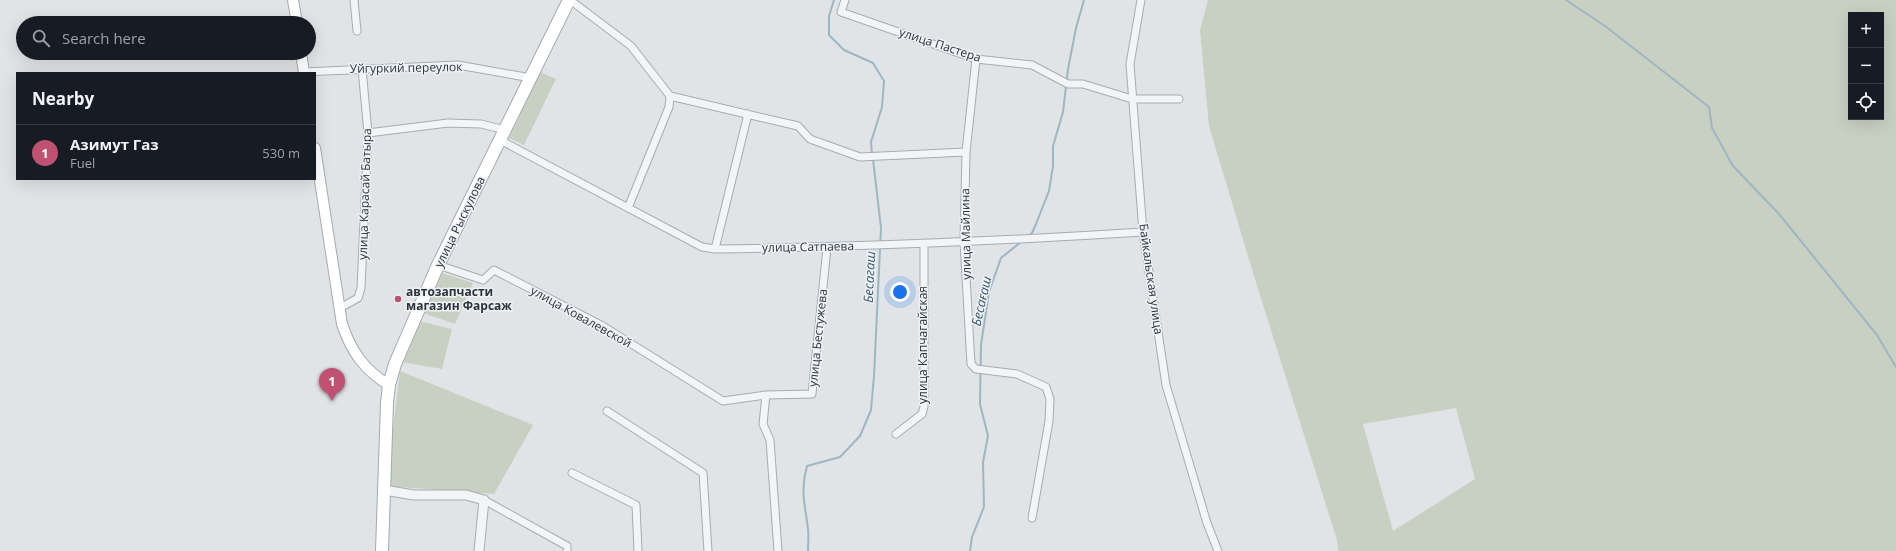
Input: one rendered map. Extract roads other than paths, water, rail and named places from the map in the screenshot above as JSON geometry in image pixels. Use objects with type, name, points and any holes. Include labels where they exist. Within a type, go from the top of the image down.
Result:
[{"type":"main road","points":[[293,0],[296,16]]},
{"type":"main road","name":"улица Рыскулова","points":[[382,551],[387,403],[389,384],[395,364],[438,266],[570,0]]},
{"type":"main road","points":[[302,60],[304,72]]},
{"type":"main road","points":[[316,154],[342,324],[351,349],[377,378],[389,384]]},
{"type":"street","points":[[354,0],[357,31]]},
{"type":"street","points":[[570,0],[631,46],[670,96],[798,126],[810,139],[860,157],[966,152]]},
{"type":"street","name":"улица Пастера","points":[[845,0],[841,12],[976,59],[1032,65],[1068,84],[1083,84],[1132,99],[1179,99]]},
{"type":"street","name":"Байкальская улица","points":[[1141,0],[1130,64],[1143,232],[1166,385],[1207,523],[1218,551]]},
{"type":"street","name":"улица Майлина","points":[[976,59],[966,152],[964,242],[971,364],[976,369],[1017,374],[1046,387],[1050,399],[1049,422],[1032,518]]},
{"type":"street","name":"Уйгуркий переулок","points":[[304,72],[458,65],[531,78]]},
{"type":"street","name":"улица Карасай Батыра","points":[[340,308],[358,298],[362,288],[368,133],[362,69]]},
{"type":"street","points":[[628,208],[669,107],[670,96]]},
{"type":"street","points":[[715,249],[748,114]]},
{"type":"street","name":"улица Сатпаева","points":[[368,133],[448,123],[481,124],[503,135],[628,208],[702,247],[715,249],[827,248],[1012,240],[1143,232]]},
{"type":"street","name":"улица Капчагайская","points":[[896,434],[922,414],[924,407],[924,244]]},
{"type":"street","name":"улица Бестужева","points":[[766,395],[812,394],[827,248]]},
{"type":"street","name":"улица Ковалевской","points":[[438,266],[483,280],[494,270],[601,325],[723,401],[766,395]]},
{"type":"street","points":[[766,395],[763,424],[770,440],[778,551]]},
{"type":"street","points":[[608,411],[703,473],[708,551]]},
{"type":"street","points":[[572,473],[636,505],[638,551]]},
{"type":"street","points":[[384,490],[414,494],[466,494],[484,500],[567,546],[567,551]]},
{"type":"street","points":[[479,551],[484,500]]},
{"type":"waterway","name":"Бесагаш","points":[[834,0],[829,16],[829,35],[844,50],[873,63],[884,81],[882,107],[871,142],[872,155]]},
{"type":"waterway","name":"Бесағаш","points":[[1027,237],[1032,233],[1049,191],[1053,166],[1053,146],[1063,112],[1068,69],[1076,28],[1084,0]]},
{"type":"waterway","points":[[1566,0],[1605,26],[1709,107],[1712,128],[1733,166],[1779,214],[1877,335],[1896,367]]},
{"type":"waterway","name":"Бесагаш","points":[[808,551],[808,532],[803,490],[807,466],[840,457],[860,436],[871,410],[881,228],[873,159]]},
{"type":"waterway","name":"Бесағаш","points":[[970,551],[972,537],[984,507],[983,462],[988,436],[980,404],[981,345],[989,292],[1001,258],[1022,241]]},
{"type":"place","name":"автозапчасти магазин Фарсаж","points":[[398,299]]},
{"type":"place","name":"Азимут Газ","points":[[332,401]]}]
